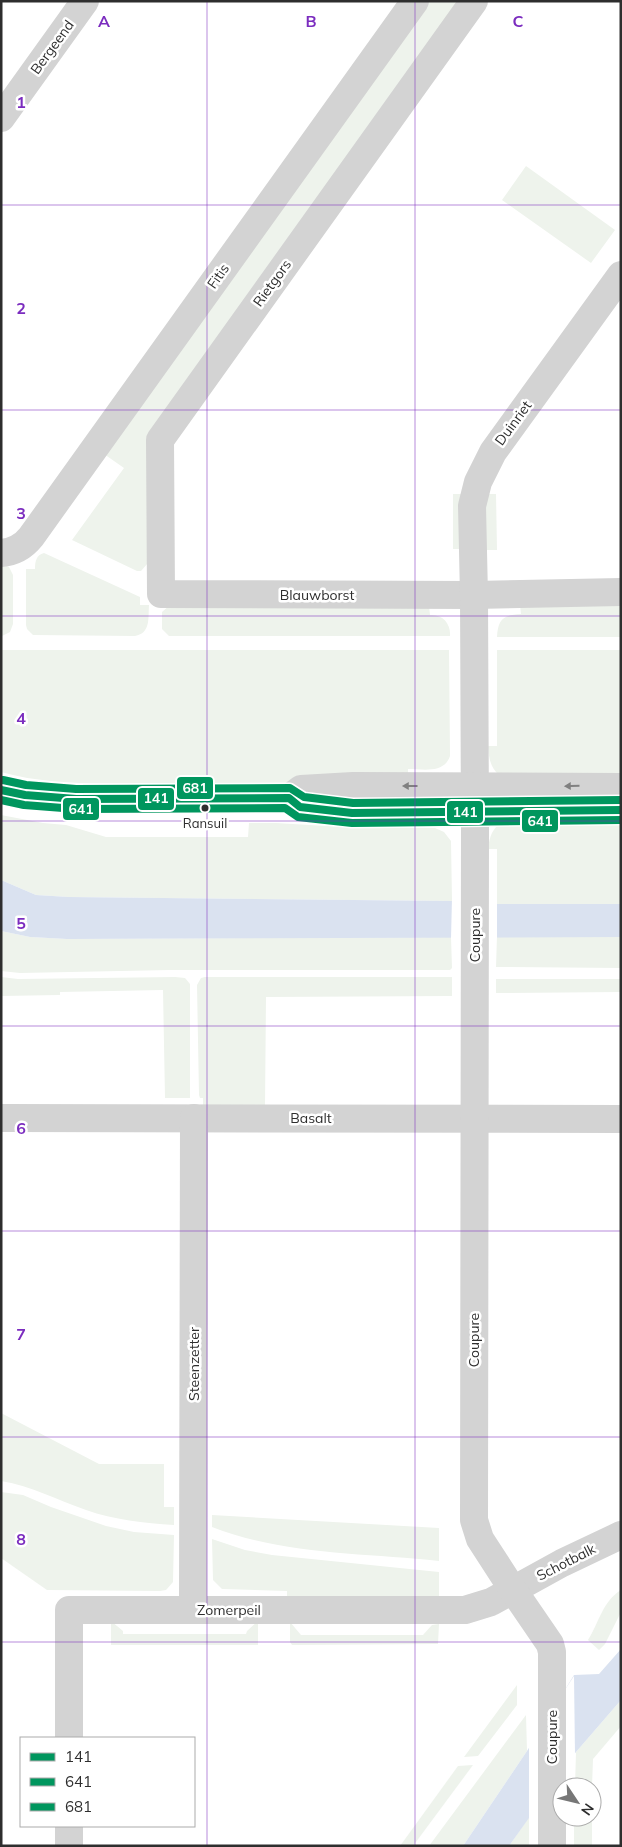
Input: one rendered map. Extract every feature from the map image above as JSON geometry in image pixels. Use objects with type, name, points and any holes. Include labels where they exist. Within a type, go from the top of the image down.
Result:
[{"type":"street","name":"Bergeend","points":[[1,118],[85,1]]},
{"type":"street","name":"Fitis","points":[[10,550],[31,537],[415,1]]},
{"type":"street","name":"Rietgors","points":[[160,594],[160,440],[474,1]]},
{"type":"street","name":"Duinriet","points":[[474,595],[472,506],[478,482],[493,452],[621,275]]},
{"type":"street","name":"Blauwborst","points":[[160,594],[474,595],[621,592]]},
{"type":"street","points":[[474,595],[475,798]]},
{"type":"street","points":[[1,790],[25,795],[76,799],[289,798],[300,807],[352,813],[475,798],[621,788]]},
{"type":"street","points":[[475,798],[554,812],[621,810]]},
{"type":"street","name":"Coupure","points":[[475,798],[474,1520],[480,1539],[550,1644],[552,1846]]},
{"type":"street","name":"Basalt","points":[[1,1118],[621,1119]]},
{"type":"street","name":"Steenzetter","points":[[192,1610],[194,1118]]},
{"type":"street","name":"Schotbalk","points":[[513,1590],[562,1562],[621,1535]]},
{"type":"street","name":"Zomerpeil","points":[[69,1737],[69,1610],[458,1611],[484,1604],[513,1590]]},
{"type":"street","points":[[69,1827],[69,1846]]},
{"type":"shaded area","points":[[429,1],[460,1],[149,435],[148,563],[141,571],[137,571],[72,540],[124,468],[104,454]]},
{"type":"shaded area","points":[[526,166],[615,230],[591,263],[502,200]]},
{"type":"shaded area","points":[[453,494],[464,494],[464,549],[453,549]]},
{"type":"shaded area","points":[[486,494],[496,494],[497,550],[486,550]]},
{"type":"shaded area","points":[[44,553],[140,597],[140,605],[149,605],[148,624],[144,632],[135,636],[33,635],[26,625],[26,569],[35,569],[38,557]]},
{"type":"shaded area","points":[[1,564],[9,567],[13,575],[13,624],[10,632],[2,636]]},
{"type":"shaded area","points":[[170,605],[429,606],[430,615],[439,616],[448,624],[450,636],[169,636],[162,629],[162,612]]},
{"type":"shaded area","points":[[520,605],[621,605],[621,637],[497,637],[500,622],[510,615],[521,614]]},
{"type":"shaded area","points":[[1,650],[449,650],[450,756],[443,766],[438,768],[426,770],[408,769],[408,779],[282,783],[95,783],[39,780],[1,772]]},
{"type":"shaded area","points":[[497,650],[621,650],[621,780],[499,775],[496,772],[491,762],[488,746],[497,746]]},
{"type":"shaded area","points":[[1,815],[43,823],[66,825],[106,837],[248,837],[249,823],[435,828],[444,832],[451,841],[452,901],[69,897],[36,895],[1,880]]},
{"type":"shaded area","points":[[621,819],[621,904],[497,904],[497,849],[488,849],[492,833],[503,821]]},
{"type":"shaded area","points":[[1,880],[36,895],[69,897],[452,901],[497,904],[621,904],[621,937],[67,939],[30,937],[1,931]]},
{"type":"shaded area","points":[[1,931],[30,937],[67,939],[451,937],[452,968],[450,970],[170,970],[20,973],[1,971]]},
{"type":"shaded area","points":[[497,936],[621,937],[621,968],[496,967]]},
{"type":"shaded area","points":[[1,977],[18,979],[185,978],[190,984],[190,1098],[165,1098],[163,990],[60,992],[60,995],[1,996]]},
{"type":"shaded area","points":[[452,977],[452,996],[266,997],[265,1107],[203,1107],[203,1098],[200,1098],[199,1095],[197,985],[201,978]]},
{"type":"shaded area","points":[[496,979],[621,979],[621,992],[496,993]]},
{"type":"shaded area","points":[[1,1413],[99,1464],[164,1464],[164,1507],[174,1507],[174,1525],[118,1519],[86,1510],[34,1490],[1,1481]]},
{"type":"shaded area","points":[[1,1492],[23,1495],[106,1526],[134,1532],[174,1535],[173,1582],[166,1590],[160,1591],[47,1590],[1,1558]]},
{"type":"shaded area","points":[[212,1515],[439,1528],[439,1561],[324,1552],[267,1543],[212,1527]]},
{"type":"shaded area","points":[[212,1539],[245,1550],[272,1555],[439,1572],[439,1599],[287,1599],[287,1591],[222,1589],[213,1580]]},
{"type":"shaded area","points":[[621,1590],[621,1612],[605,1644],[599,1650],[588,1640],[609,1600]]},
{"type":"shaded area","points":[[111,1621],[123,1631],[123,1634],[246,1634],[258,1621],[258,1645],[111,1645]]},
{"type":"shaded area","points":[[290,1622],[301,1635],[423,1635],[432,1625],[439,1624],[438,1644],[292,1645],[290,1642]]},
{"type":"shaded area","points":[[621,1649],[621,1700],[576,1752],[558,1777],[552,1777],[552,1786],[509,1846],[463,1846],[527,1751],[574,1675],[599,1674]]},
{"type":"shaded area","points":[[517,1685],[517,1705],[478,1756],[464,1757]]},
{"type":"shaded area","points":[[621,1700],[621,1726],[593,1759],[592,1777],[575,1777],[576,1752]]},
{"type":"shaded area","points":[[526,1715],[527,1751],[463,1846],[429,1846]]},
{"type":"shaded area","points":[[473,1765],[413,1846],[400,1846],[458,1766]]},
{"type":"shaded area","points":[[529,1817],[529,1846],[509,1846]]},
{"type":"shaded area","points":[[574,1827],[592,1827],[592,1846],[574,1846]]},
{"type":"pier","points":[[452,898],[497,902],[497,938],[451,939]]},
{"type":"pier","points":[[574,1676],[575,1756],[560,1777],[552,1777],[552,1788],[529,1821],[529,1744]]},
{"type":"transit line","name":"681","points":[[3,780],[26,785],[76,789],[290,788],[304,797],[353,803],[621,800]]},
{"type":"transit line","name":"141","points":[[1,790],[25,795],[76,799],[289,798],[300,807],[352,813],[621,810]]},
{"type":"transit line","name":"641","points":[[1,800],[24,805],[76,809],[285,808],[298,817],[352,823],[621,820]]},
{"type":"place","name":"Ransuil","points":[[205,808]]}]
